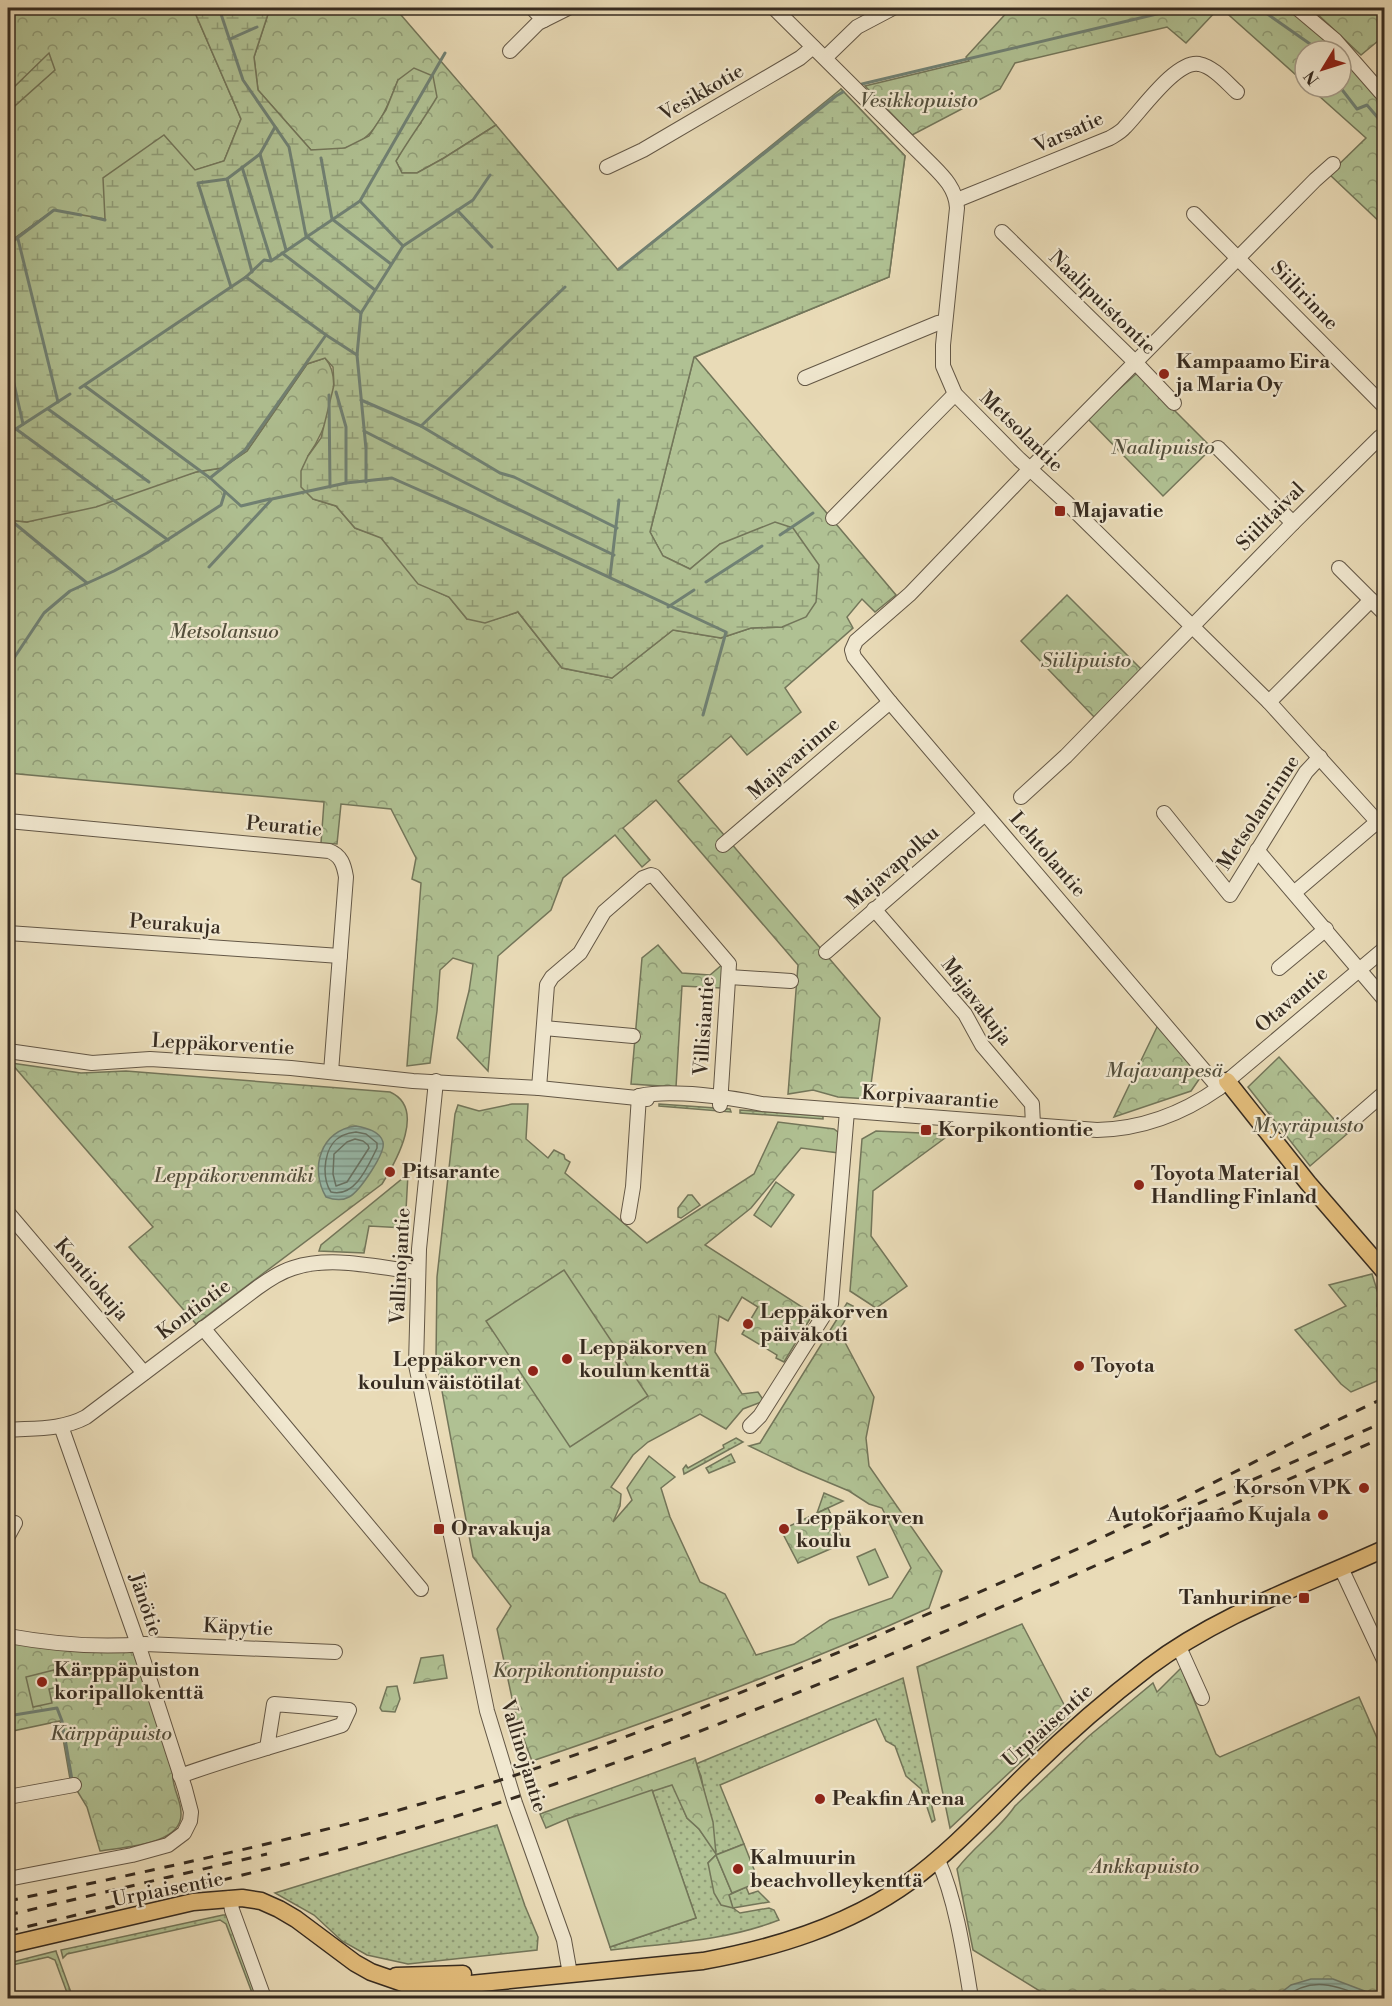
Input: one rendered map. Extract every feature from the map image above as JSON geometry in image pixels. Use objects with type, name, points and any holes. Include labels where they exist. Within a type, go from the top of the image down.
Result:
[{"type":"main road","points":[[1223,1085],[1384,1271]]},
{"type":"main road","name":"Urpiaisentie","points":[[8,1945],[192,1902],[230,1898],[261,1901],[296,1918],[355,1963],[371,1972],[420,1989],[569,1969],[702,1961],[798,1938],[834,1924],[889,1895],[938,1860],[1065,1737],[1151,1666],[1179,1647],[1258,1605],[1384,1549]]},
{"type":"street","points":[[532,8],[544,20]]},
{"type":"street","points":[[510,51],[532,28],[568,8]]},
{"type":"street","points":[[774,8],[940,173],[952,187],[957,200]]},
{"type":"street","points":[[825,58],[857,27],[893,8]]},
{"type":"street","points":[[1297,8],[1335,40],[1384,96]]},
{"type":"street","name":"Vesikkotie","points":[[606,167],[643,150],[800,58],[813,47]]},
{"type":"street","name":"Varsatie","points":[[957,200],[1110,138],[1123,130],[1178,70],[1191,64],[1201,64],[1212,69],[1237,92]]},
{"type":"street","points":[[1030,469],[1333,164]]},
{"type":"street","name":"Metsolantie","points":[[957,200],[943,366],[955,394],[1269,702],[1381,826]]},
{"type":"street","name":"Siilirinne","points":[[1194,214],[1384,406]]},
{"type":"street","name":"Naalipuistontie","points":[[1002,232],[1136,362],[1174,403]]},
{"type":"street","points":[[806,378],[945,322]]},
{"type":"street","points":[[833,518],[955,394]]},
{"type":"street","name":"Siilitaival","points":[[1021,796],[1066,756],[1382,434]]},
{"type":"street","points":[[1218,448],[1293,523]]},
{"type":"street","name":"Lehtolantie","points":[[1030,469],[910,594],[869,628],[853,645],[854,657],[985,814],[1223,1085]]},
{"type":"street","points":[[1339,568],[1384,613]]},
{"type":"street","points":[[1269,702],[1371,600]]},
{"type":"street","name":"Majavarinne","points":[[723,845],[890,702]]},
{"type":"street","name":"Metsolanrinne","points":[[1164,813],[1230,895],[1306,772],[1320,757]]},
{"type":"street","name":"Majavapolku","points":[[826,952],[985,814]]},
{"type":"street","name":"Peuratie","points":[[8,821],[329,850],[336,853],[344,866],[346,877],[331,1072]]},
{"type":"street","points":[[1295,892],[1381,826]]},
{"type":"street","points":[[1257,850],[1326,928],[1384,999]]},
{"type":"street","name":"Villisiantie","points":[[539,1088],[549,981],[580,953],[604,912],[643,878],[651,875],[729,964],[720,1102]]},
{"type":"street","name":"Majavakuja","points":[[874,909],[965,1014],[982,1045],[1032,1104],[1033,1125]]},
{"type":"street","points":[[1279,968],[1326,928]]},
{"type":"street","name":"Peurakuja","points":[[8,933],[340,956]]},
{"type":"street","name":"Otavantie","points":[[1223,1085],[1384,949]]},
{"type":"street","points":[[729,977],[791,981]]},
{"type":"street","points":[[544,1028],[633,1036]]},
{"type":"street","name":"Leppäkorventie","points":[[8,1051],[92,1063],[150,1059],[436,1081]]},
{"type":"street","name":"Korpivaarantie","points":[[436,1081],[639,1096],[655,1101],[720,1102],[736,1108],[762,1104],[1097,1130],[1120,1130],[1138,1126],[1181,1110],[1223,1085]]},
{"type":"street","name":"Vallinojantie","points":[[436,1081],[418,1272],[417,1365],[488,1711],[515,1803],[564,1940],[569,1969]]},
{"type":"street","points":[[1346,1126],[1384,1093]]},
{"type":"street","points":[[628,1217],[633,1187],[639,1096]]},
{"type":"street","points":[[750,1426],[760,1416],[831,1304],[847,1111]]},
{"type":"street","name":"Kontiokuja","points":[[8,1213],[144,1372]]},
{"type":"street","name":"Kontiotie","points":[[8,1430],[61,1426],[86,1417],[277,1274],[308,1263],[332,1262],[418,1272]]},
{"type":"street","points":[[203,1328],[421,1589]]},
{"type":"street","name":"Jänötie","points":[[8,1879],[132,1855],[168,1845],[184,1833],[190,1821],[191,1812],[138,1644],[61,1426]]},
{"type":"street","points":[[8,1536],[15,1524]]},
{"type":"street","points":[[1341,1568],[1384,1660]]},
{"type":"street","name":"Käpytie","points":[[8,1636],[44,1642],[335,1652]]},
{"type":"street","points":[[1179,1647],[1202,1698]]},
{"type":"street","points":[[180,1776],[342,1725],[349,1710],[274,1704],[267,1748]]},
{"type":"street","points":[[8,1797],[74,1785]]},
{"type":"street","points":[[938,1860],[945,1874],[952,1902],[971,1998]]},
{"type":"street","points":[[230,1898],[232,1910],[264,1998]]},
{"type":"green space","points":[[8,8],[193,8],[241,119],[224,161],[196,170],[105,220],[54,210],[8,243],[8,112],[49,54],[8,93]]},
{"type":"green space","points":[[193,8],[270,8],[254,57],[258,90],[311,150],[345,148],[369,136],[386,110],[398,80],[414,68],[433,76],[437,97],[396,161],[402,173],[417,173],[496,125],[618,270],[841,89],[905,156],[889,277],[694,357],[650,532],[663,556],[690,569],[720,544],[775,522],[793,528],[819,565],[816,602],[806,617],[782,627],[751,628],[721,638],[673,630],[612,678],[562,668],[518,612],[485,623],[467,619],[449,597],[418,584],[381,538],[355,528],[336,506],[313,499],[301,487],[301,471],[321,438],[334,385],[333,367],[325,358],[307,364],[247,451],[222,468],[196,472],[96,507],[27,522],[8,520],[8,243],[54,210],[105,219],[103,178],[164,135],[195,170],[224,161],[241,119]]},
{"type":"green space","points":[[270,8],[395,8],[496,125],[417,173],[402,173],[396,161],[411,134],[421,123],[398,80],[385,112],[365,138],[341,149],[311,150],[258,90],[254,57]]},
{"type":"green space","name":"Vesikkopuisto","points":[[1011,8],[1219,8],[1186,43],[1167,27],[1015,63],[1000,89],[912,135],[865,86],[969,61],[966,57]]},
{"type":"green space","points":[[1221,8],[1287,8],[1324,39],[1293,39],[1293,72]]},
{"type":"green space","points":[[1311,8],[1384,8],[1384,36],[1361,55],[1353,47],[1353,39],[1344,39]]},
{"type":"green space","points":[[49,53],[55,70],[8,112],[8,93]]},
{"type":"green space","points":[[1353,69],[1384,106],[1384,226],[1329,174],[1366,138],[1322,99],[1353,99]]},
{"type":"green space","name":"Metsolansuo","points":[[841,89],[905,156],[889,277],[695,357],[896,595],[875,612],[862,599],[847,617],[853,628],[785,688],[801,712],[747,755],[731,736],[678,781],[880,1018],[869,1099],[838,1097],[813,1090],[788,1094],[798,965],[656,800],[623,828],[650,860],[642,867],[615,835],[563,878],[551,910],[498,956],[488,1071],[457,1038],[473,964],[453,958],[440,970],[430,1063],[407,1066],[421,883],[412,879],[416,858],[391,809],[341,804],[337,844],[321,843],[324,802],[8,773],[8,520],[27,522],[196,472],[222,468],[247,451],[307,364],[325,358],[331,368],[333,393],[326,421],[308,456],[313,499],[336,506],[355,528],[381,537],[418,583],[449,597],[467,619],[493,620],[518,612],[562,668],[612,678],[673,630],[721,638],[751,628],[782,627],[720,544],[690,569],[663,556],[650,532],[694,357]]},
{"type":"green space","name":"Naalipuisto","points":[[1137,373],[1212,448],[1163,496],[1087,418]]},
{"type":"green space","name":"Siilipuisto","points":[[1067,595],[1144,672],[1096,719],[1021,641]]},
{"type":"green space","points":[[658,945],[682,973],[710,975],[723,964],[721,988],[682,986],[676,1087],[631,1084],[642,958]]},
{"type":"green space","name":"Majavanpesä","points":[[1158,1025],[1202,1075],[1191,1091],[1114,1117]]},
{"type":"green space","name":"Myyräpuisto","points":[[1279,1057],[1347,1134],[1310,1166],[1248,1087]]},
{"type":"green space","name":"Leppäkorvenmäki","points":[[11,1063],[81,1073],[126,1071],[390,1092],[401,1100],[406,1110],[405,1135],[395,1162],[382,1184],[196,1324],[129,1247],[153,1227]]},
{"type":"green space","name":"Korpikontionpuisto","points":[[512,1104],[528,1104],[526,1139],[548,1158],[554,1150],[564,1155],[565,1159],[570,1162],[565,1173],[647,1243],[754,1174],[778,1122],[834,1129],[838,1132],[838,1153],[801,1148],[751,1208],[705,1245],[813,1314],[784,1362],[776,1358],[777,1355],[742,1334],[758,1307],[742,1297],[728,1321],[719,1316],[715,1352],[742,1394],[758,1392],[764,1401],[743,1409],[726,1429],[700,1414],[648,1442],[633,1455],[611,1487],[621,1494],[620,1506],[613,1522],[632,1500],[627,1488],[649,1456],[675,1477],[661,1488],[670,1517],[700,1582],[725,1594],[756,1655],[794,1644],[830,1620],[892,1598],[911,1568],[882,1508],[869,1504],[849,1491],[749,1446],[760,1443],[847,1303],[853,1306],[839,1331],[874,1397],[866,1438],[869,1466],[942,1571],[929,1608],[732,1689],[532,1761],[517,1721],[497,1629],[511,1606],[473,1557],[436,1359],[437,1277],[455,1114],[458,1105],[479,1111]]},
{"type":"green space","points":[[659,1104],[730,1109],[731,1112],[659,1106]]},
{"type":"green space","points":[[740,1110],[823,1116],[823,1119],[740,1113]]},
{"type":"green space","points":[[876,1131],[944,1134],[945,1138],[873,1191],[871,1236],[907,1286],[876,1308],[850,1291],[862,1139]]},
{"type":"green space","points":[[408,1174],[405,1228],[369,1226],[364,1253],[319,1251],[321,1245]]},
{"type":"green space","points":[[776,1182],[794,1195],[771,1227],[754,1215]]},
{"type":"green space","points":[[688,1195],[692,1195],[700,1205],[681,1218],[678,1217],[678,1208]]},
{"type":"green space","name":"Leppäkorven koulun kenttä","points":[[564,1270],[648,1396],[570,1447],[486,1321]]},
{"type":"green space","points":[[1372,1274],[1378,1293],[1377,1306],[1384,1319],[1384,1378],[1351,1392],[1341,1384],[1295,1330],[1346,1306],[1329,1285]]},
{"type":"green space","points":[[736,1438],[743,1442],[684,1474],[683,1469],[686,1465],[688,1468],[724,1448],[723,1445]]},
{"type":"green space","points":[[731,1454],[735,1462],[709,1473],[706,1468]]},
{"type":"green space","points":[[824,1493],[843,1501],[817,1513]]},
{"type":"green space","points":[[828,1508],[844,1543],[798,1563],[781,1530]]},
{"type":"green space","points":[[875,1549],[888,1577],[869,1585],[857,1557]]},
{"type":"green space","points":[[1022,1624],[1070,1716],[950,1828],[917,1667]]},
{"type":"green space","name":"Kärppäpuisto","points":[[8,1638],[132,1651],[136,1655],[173,1773],[173,1783],[181,1808],[179,1824],[172,1832],[150,1843],[100,1851],[87,1807],[70,1779],[60,1721],[8,1732]]},
{"type":"green space","points":[[443,1655],[447,1678],[414,1683],[421,1658]]},
{"type":"green space","name":"Ankkapuisto","points":[[1181,1668],[1216,1754],[1220,1757],[1359,1697],[1384,1754],[1384,1998],[1051,1998],[973,1950],[957,1869],[1002,1823],[1015,1806],[1089,1736],[1153,1683],[1157,1692]]},
{"type":"green space","name":"Kärppäpuiston koripallokenttä","points":[[54,1670],[58,1687],[49,1689],[52,1703],[33,1707],[26,1677]]},
{"type":"green space","points":[[903,1678],[935,1820],[932,1822],[921,1789],[906,1776],[895,1746],[886,1741],[876,1719],[720,1785],[744,1844],[716,1855],[708,1863],[732,1907],[729,1895],[746,1887],[749,1894],[758,1891],[769,1902],[733,1908],[740,1913],[769,1908],[774,1910],[779,1920],[718,1937],[611,1950],[610,1947],[696,1918],[652,1790],[673,1784],[687,1818],[699,1829],[716,1852],[701,1776],[696,1764]]},
{"type":"green space","points":[[397,1686],[400,1699],[395,1712],[382,1711],[380,1708],[387,1687]]},
{"type":"green space","points":[[695,1758],[713,1822],[716,1854],[699,1829],[687,1818],[672,1785],[546,1828],[540,1814]]},
{"type":"green space","points":[[652,1790],[696,1918],[610,1947],[567,1819]]},
{"type":"green space","points":[[497,1825],[538,1937],[537,1950],[408,1964],[367,1955],[342,1941],[314,1915],[275,1893]]},
{"type":"green space","name":"Kalmuurin beachvolleykenttä","points":[[744,1844],[759,1882],[732,1893],[716,1855]]},
{"type":"green space","points":[[716,1855],[732,1893],[729,1895],[733,1908],[721,1905],[714,1893],[708,1863]]},
{"type":"green space","points":[[228,1915],[259,1998],[254,1998],[226,1924],[220,1920],[67,1954],[63,1958],[61,1950]]},
{"type":"green space","points":[[56,1951],[73,1998],[69,1998],[55,1960],[48,1957],[8,1966],[8,1963]]},
{"type":"water","points":[[356,1126],[379,1135],[383,1142],[380,1155],[371,1172],[353,1194],[341,1200],[326,1197],[319,1174],[322,1152],[334,1135]]},
{"type":"water","points":[[1311,1979],[1333,1979],[1378,1998],[1274,1998],[1291,1985]]},
{"type":"waterway","points":[[219,8],[243,80],[289,147],[306,236],[375,290]]},
{"type":"waterway","points":[[862,84],[1182,8]]},
{"type":"waterway","points":[[1247,8],[1266,13],[1287,11]]},
{"type":"waterway","points":[[1266,13],[1303,39]]},
{"type":"waterway","points":[[230,39],[257,27]]},
{"type":"waterway","points":[[80,388],[246,277],[264,260],[271,261],[360,201],[445,53]]},
{"type":"waterway","points":[[619,269],[843,92]]},
{"type":"waterway","points":[[1349,99],[1357,109],[1367,105],[1384,125]]},
{"type":"waterway","points":[[231,287],[198,183],[227,179],[260,154],[275,127]]},
{"type":"waterway","points":[[260,154],[286,250]]},
{"type":"waterway","points":[[321,158],[332,219],[391,264]]},
{"type":"waterway","points":[[242,167],[271,260]]},
{"type":"waterway","points":[[366,482],[366,449],[357,355],[361,313],[403,246],[473,200],[490,175]]},
{"type":"waterway","points":[[227,179],[252,272]]},
{"type":"waterway","points":[[360,201],[403,246]]},
{"type":"waterway","points":[[8,245],[54,210],[81,215]]},
{"type":"waterway","points":[[457,210],[492,247]]},
{"type":"waterway","points":[[92,217],[105,220]]},
{"type":"waterway","points":[[18,239],[58,402]]},
{"type":"waterway","points":[[282,253],[361,313]]},
{"type":"waterway","points":[[246,277],[357,355]]},
{"type":"waterway","points":[[421,426],[565,287]]},
{"type":"waterway","points":[[210,478],[245,450],[326,335]]},
{"type":"waterway","points":[[8,357],[23,424]]},
{"type":"waterway","points":[[85,386],[210,478],[241,506],[270,499]]},
{"type":"waterway","points":[[336,392],[346,427],[346,483]]},
{"type":"waterway","points":[[8,434],[70,394]]},
{"type":"waterway","points":[[329,395],[330,487]]},
{"type":"waterway","points":[[361,400],[421,426],[500,473],[514,477],[617,528]]},
{"type":"waterway","points":[[48,409],[149,482]]},
{"type":"waterway","points":[[16,429],[168,540]]},
{"type":"waterway","points":[[364,431],[497,499],[614,555]]},
{"type":"waterway","points":[[209,567],[272,499],[346,483],[392,478],[726,632],[703,715]]},
{"type":"waterway","points":[[8,667],[44,613],[70,591],[147,553],[221,505],[225,492]]},
{"type":"waterway","points":[[610,577],[619,500]]},
{"type":"waterway","points":[[780,535],[813,513]]},
{"type":"waterway","points":[[8,518],[87,583]]},
{"type":"waterway","points":[[706,582],[762,546]]},
{"type":"waterway","points":[[668,607],[694,590]]},
{"type":"waterway","points":[[71,1677],[98,1672]]},
{"type":"waterway","points":[[8,1716],[57,1708],[62,1721],[72,1780]]},
{"type":"railway","points":[[8,1901],[198,1860],[386,1814],[510,1777],[615,1741],[770,1681],[1055,1559],[1135,1522],[1384,1398]]},
{"type":"railway","points":[[1143,1528],[1384,1422]]},
{"type":"railway","points":[[8,1931],[283,1865],[420,1827],[555,1784],[661,1746],[870,1663],[973,1619],[1384,1437]]},
{"type":"railway","points":[[8,1915],[267,1854]]},
{"type":"place","name":"Kampaamo Eira ja Maria Oy","points":[[1164,374]]},
{"type":"place","name":"Majavatie","points":[[1060,511]]},
{"type":"place","name":"Korpikontiontie","points":[[926,1130]]},
{"type":"place","name":"Pitsarante","points":[[390,1172]]},
{"type":"place","name":"Toyota Material Handling Finland","points":[[1139,1185]]},
{"type":"place","name":"Leppäkorven päiväkoti","points":[[748,1324]]},
{"type":"place","name":"Leppäkorven koulun kenttä","points":[[567,1359]]},
{"type":"place","name":"Toyota","points":[[1079,1366]]},
{"type":"place","name":"Leppäkorven koulun väistötilat","points":[[533,1371]]},
{"type":"place","name":"Korson VPK","points":[[1364,1488]]},
{"type":"place","name":"Autokorjaamo Kujala","points":[[1323,1515]]},
{"type":"place","name":"Oravakuja","points":[[439,1529]]},
{"type":"place","name":"Leppäkorven koulu","points":[[784,1529]]},
{"type":"place","name":"Tanhurinne","points":[[1304,1598]]},
{"type":"place","name":"Kärppäpuiston koripallokenttä","points":[[42,1682]]},
{"type":"place","name":"Peakfin Arena","points":[[820,1799]]},
{"type":"place","name":"Kalmuurin beachvolleykenttä","points":[[738,1869]]}]
